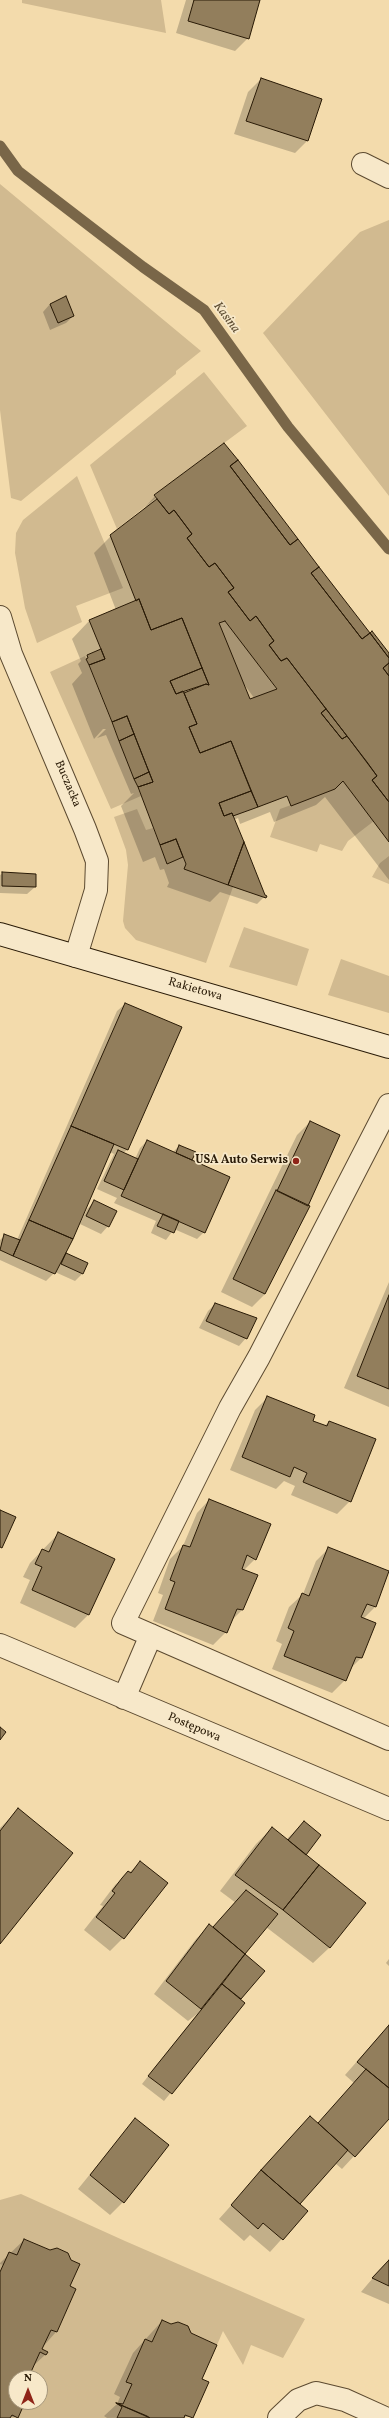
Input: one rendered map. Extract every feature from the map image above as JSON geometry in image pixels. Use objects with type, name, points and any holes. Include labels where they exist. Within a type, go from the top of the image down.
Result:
[{"type":"street","points":[[363,164],[389,177]]},
{"type":"street","name":"Buczacka","points":[[0,617],[11,654],[97,861],[96,890],[76,956]]},
{"type":"street","name":"Rakietowa","points":[[0,934],[389,1046]]},
{"type":"street","points":[[389,1105],[259,1358],[230,1408],[123,1623],[389,1739]]},
{"type":"street","points":[[124,1698],[151,1635]]},
{"type":"street","name":"Postępowa","points":[[0,1645],[389,1809]]},
{"type":"street","points":[[279,2418],[298,2400],[316,2393],[345,2400],[385,2418]]},
{"type":"shaded area","points":[[22,0],[161,0],[166,33],[22,3]]},
{"type":"shaded area","points":[[0,184],[201,351],[176,371],[176,374],[21,501],[11,498],[0,410]]},
{"type":"shaded area","points":[[389,220],[389,496],[263,333],[360,232]]},
{"type":"shaded area","points":[[204,372],[247,426],[154,495],[156,498],[117,529],[90,465]]},
{"type":"shaded area","points":[[77,476],[123,588],[76,606],[82,622],[37,643],[25,608],[15,553],[16,533],[23,520]]},
{"type":"shaded area","points":[[213,603],[285,701],[248,729]]},
{"type":"shaded area","points":[[85,656],[141,796],[111,809],[50,672]]},
{"type":"shaded area","points":[[343,781],[374,821],[348,841],[342,851],[320,844],[317,852],[270,837],[280,809],[335,789]]},
{"type":"shaded area","points":[[137,809],[146,830],[153,828],[167,863],[183,857],[186,864],[185,869],[233,887],[206,963],[136,940],[125,928],[123,921],[128,865],[126,850],[114,817]]},
{"type":"shaded area","points":[[389,856],[389,884],[372,877],[380,863]]},
{"type":"shaded area","points":[[244,927],[309,949],[297,986],[229,967]]},
{"type":"shaded area","points":[[341,959],[389,976],[389,1013],[328,995]]},
{"type":"shaded area","points":[[21,2194],[305,2319],[283,2358],[251,2345],[243,2365],[223,2331],[217,2345],[191,2333],[188,2326],[178,2322],[171,2324],[162,2320],[152,2342],[145,2339],[126,2381],[132,2384],[123,2404],[116,2403],[122,2407],[117,2418],[10,2418],[18,2410],[48,2410],[48,2370],[32,2370],[40,2352],[46,2355],[48,2352],[42,2349],[51,2330],[57,2332],[76,2289],[70,2286],[80,2264],[71,2260],[68,2253],[58,2248],[50,2250],[24,2239],[17,2255],[3,2265],[0,2264],[0,2200]]},
{"type":"building","points":[[194,0],[260,0],[249,39],[188,21]]},
{"type":"building","points":[[261,78],[322,99],[308,141],[246,121]]},
{"type":"building","points":[[66,296],[74,316],[58,323],[50,304]]},
{"type":"building","points":[[224,443],[238,460],[230,466],[290,545],[298,539],[319,567],[311,573],[362,639],[370,633],[389,658],[389,663],[383,668],[389,676],[389,802],[372,780],[377,776],[367,762],[287,658],[281,661],[269,645],[274,641],[256,616],[250,621],[228,592],[234,588],[215,563],[209,567],[187,538],[192,534],[174,510],[169,514],[154,495]]},
{"type":"building","points":[[238,460],[298,539],[290,545],[230,466]]},
{"type":"building","points":[[157,499],[169,514],[174,510],[192,534],[187,538],[209,567],[215,563],[234,588],[228,592],[250,621],[256,616],[274,641],[269,645],[281,661],[287,658],[326,709],[321,713],[342,739],[347,736],[377,776],[372,780],[389,802],[389,842],[343,781],[335,789],[291,806],[287,796],[258,807],[231,741],[200,753],[189,727],[197,724],[184,693],[206,684],[209,685],[182,618],[151,630],[139,599],[136,601],[110,535]],"holes":[[[225,621],[277,689],[250,699],[219,623]]]},
{"type":"building","points":[[319,567],[370,633],[362,639],[311,573]]},
{"type":"building","points":[[139,599],[151,630],[182,618],[202,668],[170,681],[176,694],[183,691],[197,724],[189,727],[200,753],[231,741],[251,791],[219,803],[224,816],[232,813],[244,842],[228,885],[184,869],[186,864],[176,839],[160,845],[138,787],[153,782],[127,716],[112,722],[89,665],[105,659],[89,620]]},
{"type":"building","points":[[372,631],[389,653],[389,658],[370,633]]},
{"type":"building","points":[[101,649],[105,659],[89,665],[86,659],[88,658],[87,655]]},
{"type":"building","points":[[389,663],[389,676],[383,668]]},
{"type":"building","points":[[202,668],[209,685],[206,684],[176,694],[170,681]]},
{"type":"building","points":[[326,709],[347,736],[342,739],[321,713]]},
{"type":"building","points":[[127,716],[134,734],[119,741],[112,722]]},
{"type":"building","points":[[134,734],[149,772],[134,779],[119,741]]},
{"type":"building","points":[[149,772],[153,782],[138,787],[134,779]]},
{"type":"building","points":[[251,791],[258,807],[233,816],[232,813],[224,816],[219,803]]},
{"type":"building","points":[[176,839],[183,857],[167,864],[160,845]]},
{"type":"building","points":[[244,842],[265,895],[267,896],[266,898],[228,885]]},
{"type":"building","points":[[2,872],[36,874],[36,887],[2,886]]},
{"type":"building","points":[[125,1003],[182,1027],[128,1150],[71,1126]]},
{"type":"building","points":[[310,1121],[340,1135],[308,1206],[277,1191]]},
{"type":"building","points":[[71,1126],[114,1144],[73,1239],[29,1220]]},
{"type":"building","points":[[147,1140],[230,1177],[205,1233],[121,1196]]},
{"type":"building","points":[[179,1145],[196,1152],[192,1160],[176,1153]]},
{"type":"building","points":[[118,1150],[138,1159],[124,1190],[104,1181]]},
{"type":"building","points":[[276,1190],[310,1206],[265,1294],[233,1279]]},
{"type":"building","points":[[94,1200],[117,1211],[109,1227],[86,1216]]},
{"type":"building","points":[[163,1214],[179,1221],[174,1233],[157,1226]]},
{"type":"building","points":[[29,1220],[73,1239],[55,1274],[13,1256]]},
{"type":"building","points":[[4,1234],[20,1240],[13,1256],[0,1250]]},
{"type":"building","points":[[66,1253],[88,1263],[83,1274],[61,1264]]},
{"type":"building","points":[[389,1295],[389,1389],[357,1376]]},
{"type":"building","points":[[215,1303],[257,1318],[247,1339],[206,1321]]},
{"type":"building","points":[[267,1396],[315,1415],[313,1421],[327,1426],[329,1421],[376,1439],[351,1502],[303,1482],[307,1473],[294,1467],[290,1477],[242,1457]]},
{"type":"building","points":[[209,1499],[271,1524],[256,1560],[247,1555],[242,1569],[258,1575],[243,1610],[237,1609],[227,1633],[165,1609],[175,1582],[170,1580],[183,1545],[190,1547]]},
{"type":"building","points":[[0,1510],[16,1517],[2,1548],[0,1547]]},
{"type":"building","points":[[58,1532],[115,1559],[89,1615],[32,1590],[42,1567],[35,1564],[42,1549],[49,1552]]},
{"type":"building","points":[[328,1547],[389,1571],[376,1607],[367,1604],[361,1617],[376,1623],[362,1658],[356,1657],[346,1681],[284,1656],[294,1631],[288,1628],[302,1593],[309,1596]]},
{"type":"building","points":[[0,1727],[6,1732],[0,1740]]},
{"type":"building","points":[[18,1808],[73,1853],[0,1944],[0,1831]]},
{"type":"building","points":[[304,1821],[321,1835],[306,1855],[288,1840]]},
{"type":"building","points":[[272,1827],[319,1865],[283,1910],[235,1875]]},
{"type":"building","points":[[140,1861],[168,1883],[124,1939],[96,1917],[115,1893],[112,1891],[122,1878],[128,1871],[131,1873]]},
{"type":"building","points":[[319,1865],[366,1903],[330,1948],[283,1910]]},
{"type":"building","points":[[246,1890],[278,1914],[245,1954],[213,1927]]},
{"type":"building","points":[[209,1924],[245,1954],[201,2009],[166,1981]]},
{"type":"building","points":[[245,1954],[265,1971],[241,1999],[222,1984]]},
{"type":"building","points":[[222,1984],[245,2003],[172,2094],[148,2076]]},
{"type":"building","points":[[389,2025],[389,2088],[357,2062]]},
{"type":"building","points":[[366,2069],[389,2088],[389,2119],[355,2157],[318,2123]]},
{"type":"building","points":[[310,2116],[348,2150],[300,2204],[261,2170]]},
{"type":"building","points":[[135,2118],[169,2145],[124,2203],[90,2175]]},
{"type":"building","points":[[261,2170],[308,2211],[283,2240],[263,2223],[258,2229],[231,2205]]},
{"type":"building","points":[[24,2239],[50,2250],[57,2248],[68,2253],[71,2260],[80,2264],[70,2286],[76,2289],[57,2332],[51,2330],[42,2349],[48,2352],[46,2355],[40,2352],[32,2370],[8,2370],[8,2410],[22,2410],[18,2418],[12,2415],[10,2418],[0,2418],[0,2272],[9,2252],[17,2255]]},
{"type":"building","points":[[389,2260],[389,2286],[372,2278]]},
{"type":"building","points":[[162,2320],[171,2324],[178,2322],[188,2326],[191,2333],[217,2345],[202,2379],[209,2382],[193,2418],[185,2415],[184,2418],[150,2418],[116,2403],[123,2404],[132,2384],[126,2382],[145,2339],[152,2342]]},
{"type":"building","points":[[116,2403],[150,2418],[117,2418],[122,2407]]},
{"type":"waterway","name":"Kasina","points":[[0,146],[18,171],[143,267],[204,310],[288,427],[389,549]]},
{"type":"place","name":"USA Auto Serwis","points":[[296,1161]]}]
